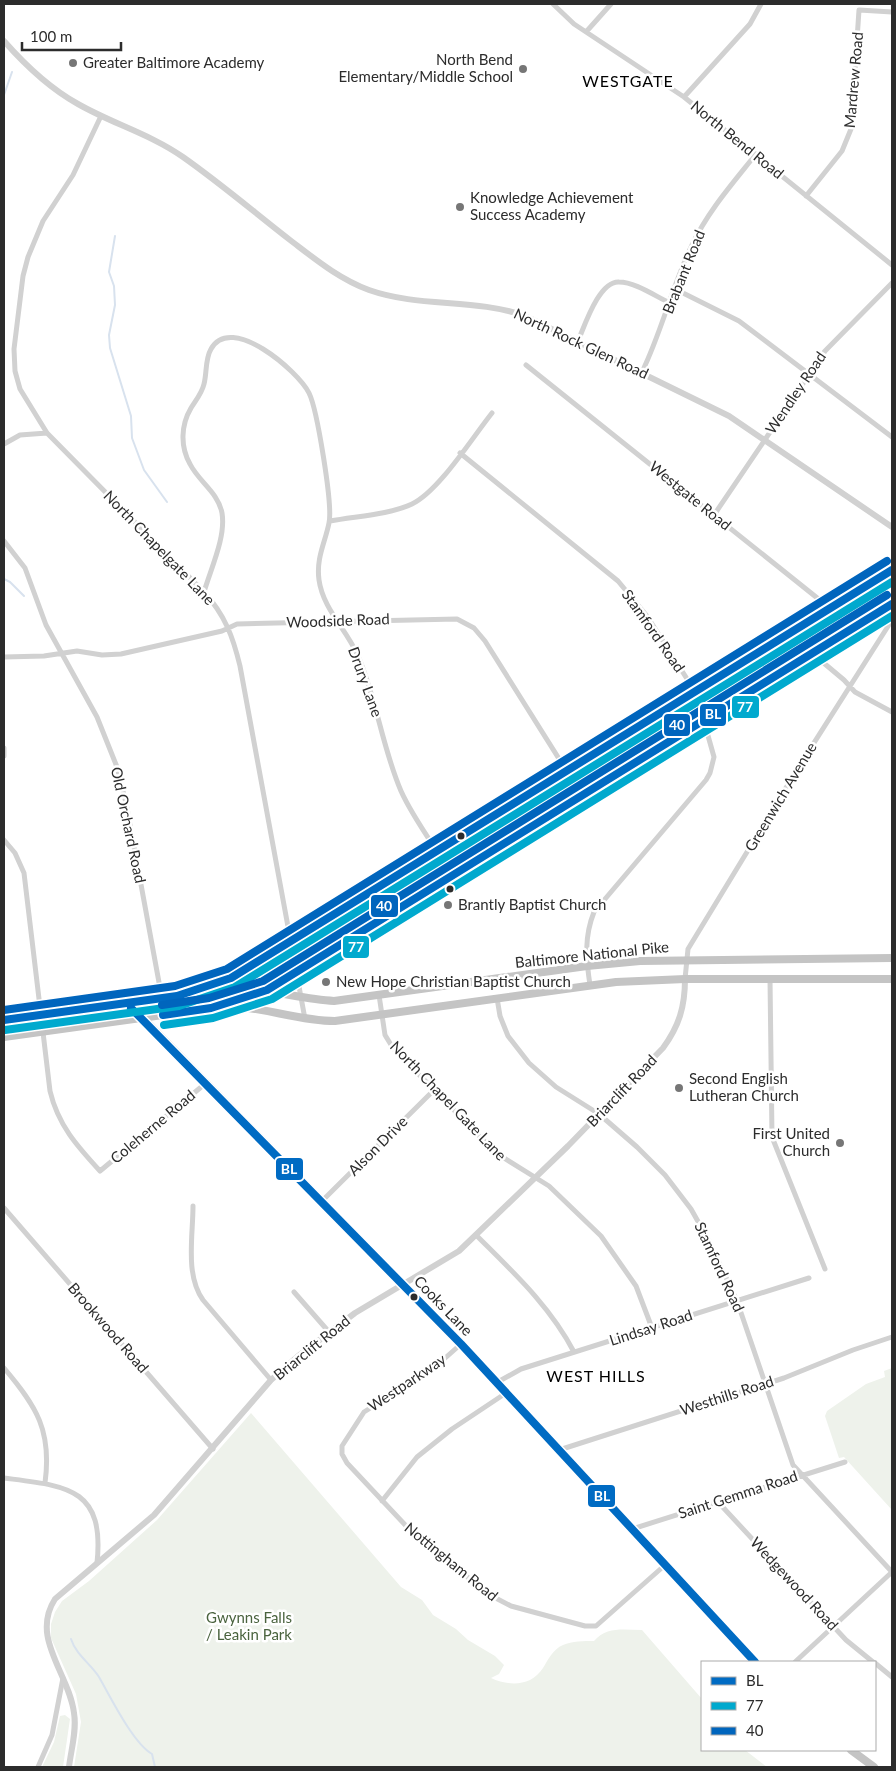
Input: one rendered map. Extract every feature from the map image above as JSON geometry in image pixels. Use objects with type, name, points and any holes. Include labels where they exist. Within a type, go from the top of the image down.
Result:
[{"type":"main road","points":[[177,996],[232,978],[868,587],[892,570]]},
{"type":"main road","points":[[211,1008],[267,990],[297,973],[847,634],[892,604]]},
{"type":"main road","name":"Baltimore National Pike","points":[[4,1020],[232,989],[267,990],[301,998],[334,1001],[587,966],[686,959],[892,958]]},
{"type":"main road","name":"Baltimore National Pike","points":[[4,1037],[211,1008],[242,1007],[305,1019],[335,1021],[590,985],[685,979],[892,979]]},
{"type":"main road","name":"Cooks Lane","points":[[120,1004],[143,1018],[405,1285],[754,1661]]},
{"type":"main road","points":[[852,1751],[874,1767]]},
{"type":"street","name":"North Bend Road","points":[[553,4],[586,32],[684,97],[892,265]]},
{"type":"street","points":[[586,32],[611,4]]},
{"type":"street","points":[[684,97],[750,24],[761,4]]},
{"type":"street","name":"Mardrew Road","points":[[806,196],[842,151],[851,129],[859,10],[892,12]]},
{"type":"street","name":"North Rock Glen Road","points":[[4,41],[45,82],[79,105],[154,138],[183,157],[320,264],[356,284],[386,296],[505,309],[578,341],[713,407],[765,439],[892,527]]},
{"type":"street","name":"North Chapelgate Lane","points":[[101,116],[74,175],[43,221],[28,257],[14,348],[15,371],[20,389],[47,433],[216,604],[229,628],[240,666],[305,1019]]},
{"type":"street","name":"Brabant Road","points":[[642,372],[659,336],[685,260],[703,224],[756,154]]},
{"type":"street","points":[[578,341],[601,292],[612,283],[628,283],[670,303]]},
{"type":"street","name":"Wendley Road","points":[[714,515],[833,341],[892,283]]},
{"type":"street","points":[[675,289],[739,321],[892,437]]},
{"type":"street","name":"Drury Lane","points":[[204,592],[223,521],[218,499],[190,465],[185,454],[182,436],[188,413],[203,389],[209,351],[220,340],[240,338],[250,342],[291,369],[304,384],[314,406],[330,521],[320,551],[319,582],[326,602],[356,650],[374,697],[383,734],[401,791],[453,876]]},
{"type":"street","name":"Westgate Road","points":[[526,365],[831,609],[847,634]]},
{"type":"street","points":[[330,521],[397,509],[415,502],[438,482],[492,413]]},
{"type":"street","points":[[4,444],[20,435],[47,433]]},
{"type":"street","name":"Stamford Road","points":[[460,453],[618,581],[651,622],[696,693],[714,757],[710,773],[594,912],[586,935],[590,985]]},
{"type":"street","name":"Old Orchard Road","points":[[4,541],[25,568],[41,614],[97,717],[122,784],[165,1014]]},
{"type":"street","points":[[868,587],[892,584]]},
{"type":"street","name":"Woodside Road","points":[[4,657],[44,656],[77,651],[102,655],[121,654],[229,628],[237,624],[445,618],[466,623],[485,641],[583,797]]},
{"type":"street","name":"Greenwich Avenue","points":[[685,979],[688,949],[892,620]]},
{"type":"street","points":[[797,630],[813,654],[855,692],[892,712]]},
{"type":"street","points":[[4,748],[4,756]]},
{"type":"street","points":[[4,840],[21,865],[27,885],[43,1032]]},
{"type":"street","name":"Briarclift Road","points":[[69,1767],[74,1711],[46,1636],[48,1615],[60,1594],[154,1515],[271,1380],[329,1332],[362,1309],[459,1251],[477,1236],[663,1048],[673,1034],[682,1015],[685,979]]},
{"type":"street","points":[[770,979],[772,1137],[825,1269]]},
{"type":"street","name":"North Chapel Gate Lane","points":[[379,995],[388,1042],[496,1154],[536,1177],[571,1205],[615,1254],[636,1286],[652,1328]]},
{"type":"street","name":"Stamford Road","points":[[498,998],[504,1027],[519,1052],[556,1087],[599,1114],[637,1147],[679,1192],[709,1241],[737,1301],[766,1384],[789,1459],[892,1572]]},
{"type":"street","name":"Coleherne Road","points":[[43,1032],[50,1091],[56,1113],[66,1133],[100,1171],[206,1083]]},
{"type":"street","name":"Alson Drive","points":[[322,1202],[434,1090]]},
{"type":"street","points":[[193,1206],[193,1270],[196,1288],[203,1300],[271,1380]]},
{"type":"street","name":"Brookwood Road","points":[[4,1208],[213,1449]]},
{"type":"street","points":[[477,1236],[540,1300],[558,1322],[574,1352]]},
{"type":"street","name":"Lindsay Road","points":[[496,1383],[515,1371],[809,1278]]},
{"type":"street","points":[[294,1292],[329,1332]]},
{"type":"street","name":"Westhills Road","points":[[559,1450],[766,1384],[892,1336]]},
{"type":"street","name":"Westparkway","points":[[341,1451],[344,1441],[364,1412],[435,1367],[461,1344]]},
{"type":"street","points":[[4,1368],[31,1401],[43,1427],[48,1452],[45,1483]]},
{"type":"street","points":[[382,1501],[417,1457],[452,1429],[506,1393]]},
{"type":"street","name":"Nottingham Road","points":[[341,1451],[347,1463],[409,1529],[495,1599],[511,1606],[590,1626],[602,1623],[665,1564]]},
{"type":"street","name":"Saint Gemma Road","points":[[632,1529],[845,1462]]},
{"type":"street","points":[[4,1478],[45,1483],[75,1493],[91,1509],[98,1529],[97,1564]]},
{"type":"street","name":"Wedgewood Road","points":[[718,1502],[833,1627],[871,1661]]},
{"type":"street","points":[[796,1661],[892,1572]]},
{"type":"street","name":"Wedgewood Road","points":[[876,1664],[892,1676]]},
{"type":"street","points":[[38,1767],[52,1735],[63,1678]]},
{"type":"green space","points":[[892,1368],[892,1510],[844,1457],[839,1458],[825,1416],[827,1411],[866,1384],[885,1377],[884,1371]]},
{"type":"green space","name":"Gwynns Falls / Leakin Park","points":[[251,1413],[401,1587],[422,1600],[433,1615],[456,1629],[468,1640],[495,1656],[504,1665],[499,1674],[491,1678],[512,1683],[526,1682],[538,1674],[554,1652],[563,1645],[574,1642],[594,1641],[599,1636],[610,1631],[642,1630],[701,1698],[701,1751],[746,1751],[767,1767],[74,1767],[81,1722],[76,1694],[51,1638],[51,1624],[55,1612],[62,1601],[89,1581],[157,1520]]},
{"type":"green space","points":[[65,1715],[70,1719],[63,1767],[42,1767],[54,1742],[60,1716]]},
{"type":"waterway","points":[[4,95],[12,72]]},
{"type":"waterway","points":[[115,236],[109,272],[114,286],[115,305],[109,335],[110,348],[131,416],[132,438],[144,470],[167,502]]},
{"type":"waterway","points":[[4,579],[10,582],[24,596]]},
{"type":"waterway","points":[[71,1639],[76,1650],[96,1672],[137,1740],[152,1754],[155,1767]]},
{"type":"transit line","name":"40","points":[[4,1010],[175,986],[227,969],[887,561]]},
{"type":"transit line","name":"BL","points":[[4,1020],[177,996],[231,978],[892,570]]},
{"type":"transit line","name":"77","points":[[5,1030],[179,1006],[235,987],[892,582]]},
{"type":"transit line","name":"40","points":[[162,1005],[209,998],[263,981],[887,595]]},
{"type":"transit line","name":"BL","points":[[163,1015],[211,1008],[267,990],[892,604]]},
{"type":"transit line","name":"77","points":[[164,1025],[213,1018],[272,999],[892,616]]},
{"type":"transit line","name":"BL","points":[[131,1008],[461,1344],[754,1661]]},
{"type":"place","name":"Greater Baltimore Academy","points":[[73,63]]},
{"type":"place","name":"North Bend Elementary/Middle School","points":[[523,69]]},
{"type":"place","name":"Knowledge Achievement Success Academy","points":[[460,207]]},
{"type":"place","name":"Brantly Baptist Church","points":[[448,905]]},
{"type":"place","name":"New Hope Christian Baptist Church","points":[[326,982]]},
{"type":"place","name":"Second English Lutheran Church","points":[[679,1088]]},
{"type":"place","name":"First United Church","points":[[840,1143]]},
{"type":"district","name":"WESTGATE","points":[[628,81]]},
{"type":"district","name":"WEST HILLS","points":[[596,1376]]}]
